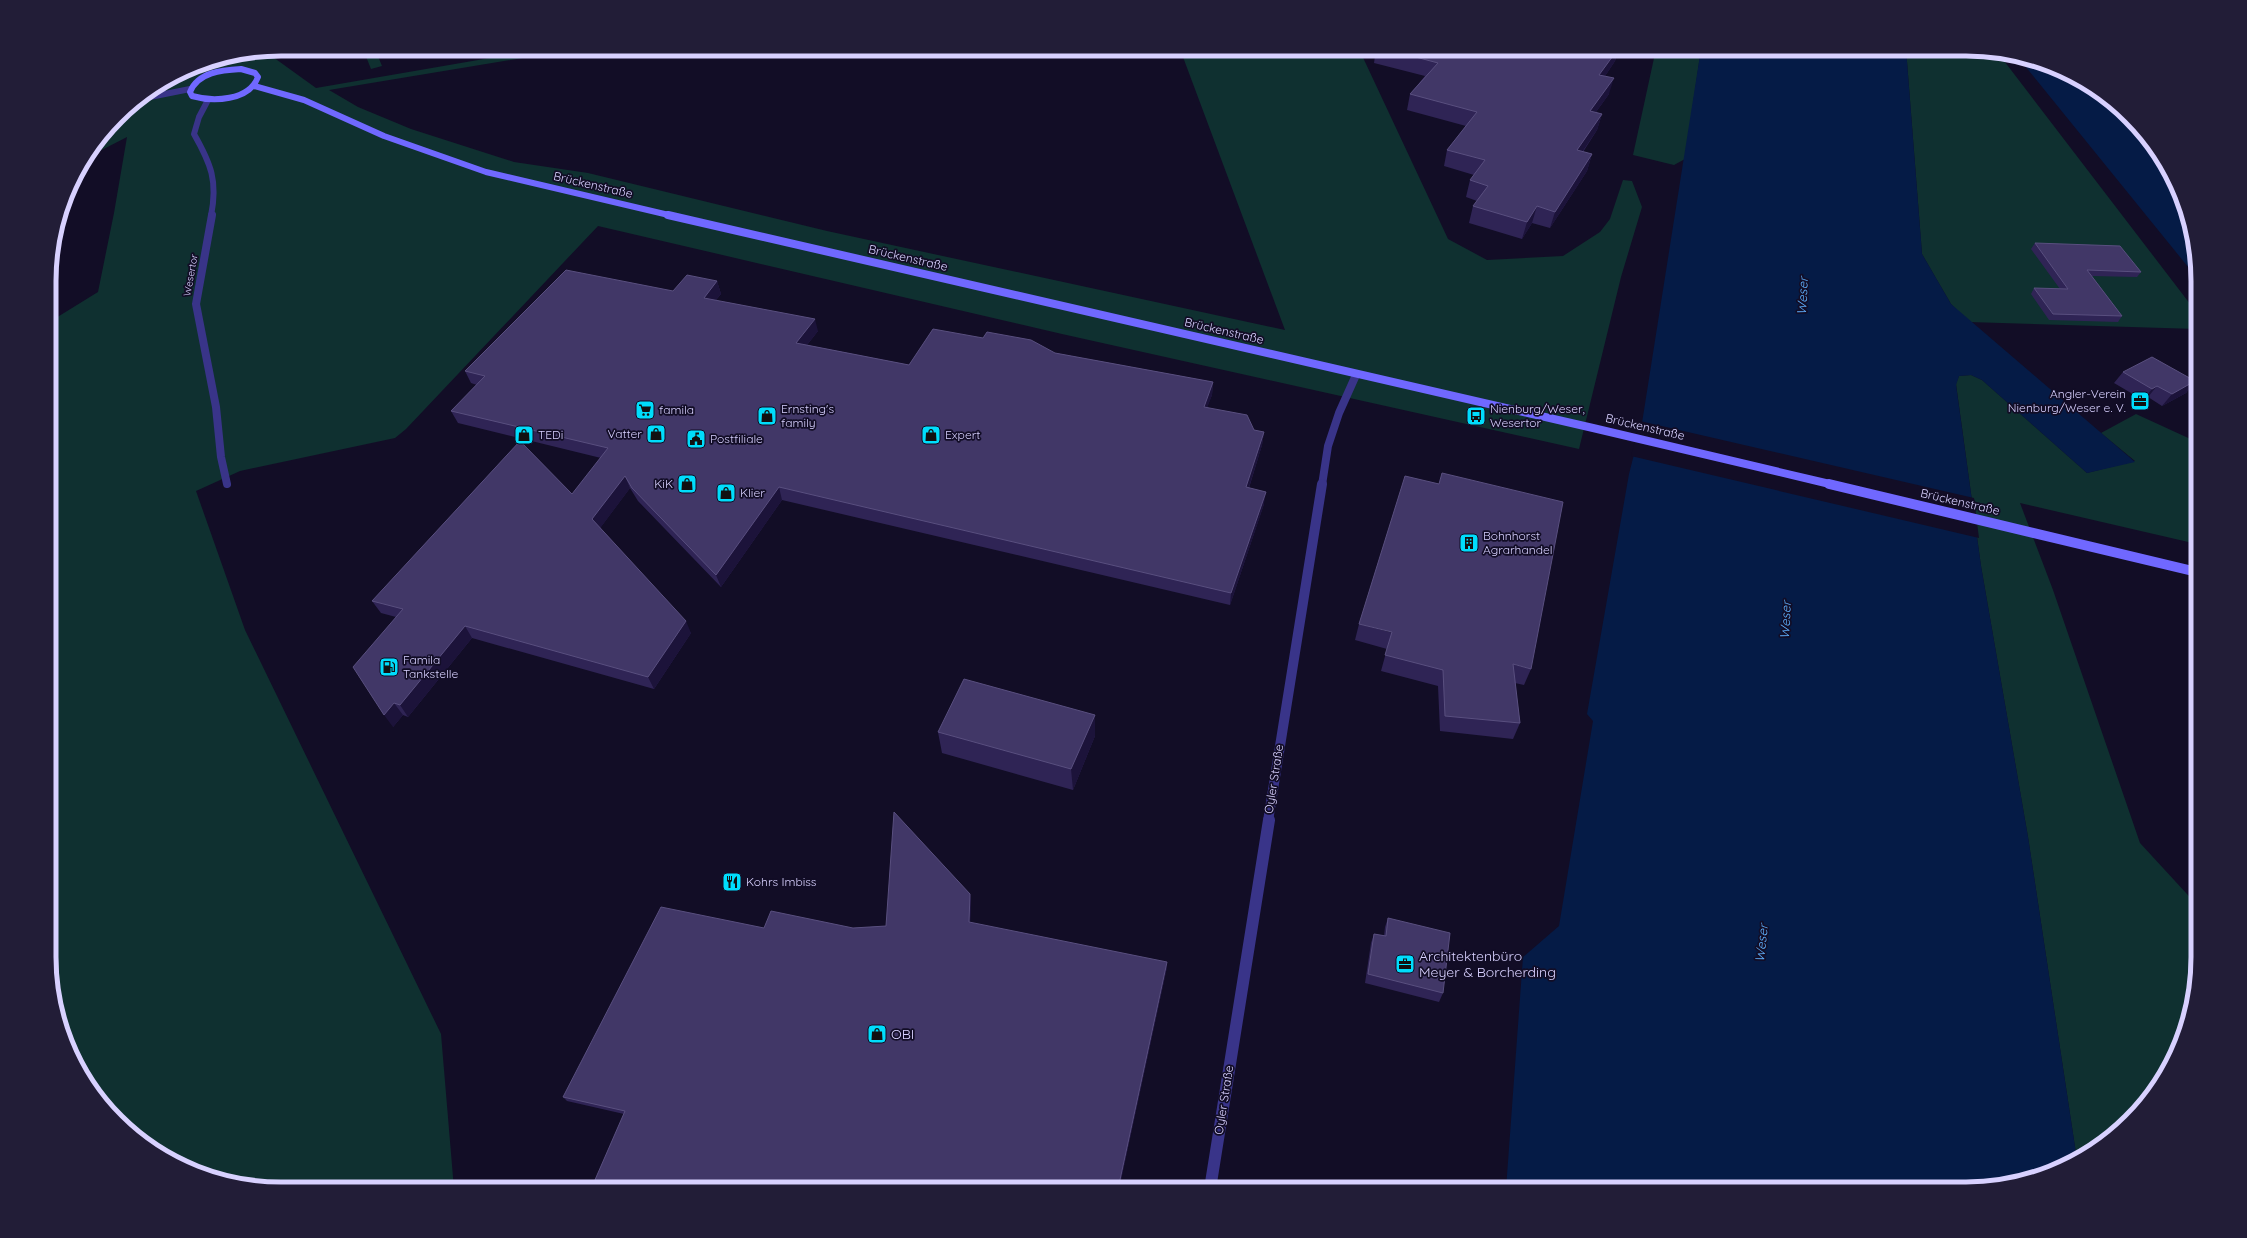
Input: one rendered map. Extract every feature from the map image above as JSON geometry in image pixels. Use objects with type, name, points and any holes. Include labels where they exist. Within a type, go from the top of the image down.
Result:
[{"type":"street","points":[[219,72],[220,65]]},
{"type":"street","points":[[153,96],[190,89],[202,78],[219,72],[249,70],[258,77],[254,86],[228,98],[208,100],[192,96],[190,89]]},
{"type":"street","name":"Brückenstraße","points":[[254,86],[304,100],[384,136],[486,172],[1356,375],[1592,428],[2191,570]]},
{"type":"street","name":"Wesertor","points":[[208,100],[199,116],[194,134],[209,161],[215,196],[196,304],[216,407],[221,457],[227,484]]},
{"type":"street","name":"Oyler Straße","points":[[1211,1182],[1328,446],[1339,412],[1356,375]]},
{"type":"green space","points":[[266,56],[272,56],[316,88],[501,56],[535,56],[329,90],[358,107],[411,129],[514,162],[588,173],[827,231],[1285,330],[1183,56],[1362,56],[1448,239],[1487,260],[1563,256],[1600,232],[1610,219],[1623,180],[1632,181],[1642,207],[1621,277],[1579,449],[1062,334],[598,226],[406,429],[395,438],[240,471],[196,491],[245,630],[441,1034],[453,1182],[266,1182],[237,1178],[195,1165],[156,1144],[133,1126],[112,1105],[86,1069],[73,1043],[60,1001],[56,972],[56,318],[98,292],[127,137],[97,153],[112,133],[133,112],[156,94],[195,73],[237,60]]},
{"type":"green space","points":[[366,56],[378,56],[382,66],[371,69]]},
{"type":"green space","points":[[1654,56],[1700,56],[1685,159],[1674,165],[1633,155]]},
{"type":"green space","points":[[1907,56],[1981,56],[2003,59],[2191,305],[2191,329],[1969,322],[1951,304],[1922,254]]},
{"type":"green space","points":[[1971,375],[1982,380],[2087,473],[2135,461],[2101,433],[2136,414],[2191,439],[2191,543],[2020,503],[2053,590],[2140,843],[2191,898],[2191,972],[2187,1001],[2174,1043],[2153,1082],[2135,1105],[2103,1135],[2076,1153],[2028,837],[1981,566],[1956,384],[1959,376]]},
{"type":"water","name":"Weser","points":[[1700,56],[1907,56],[1922,254],[1951,304],[2135,462],[2087,473],[1982,380],[1971,375],[1959,376],[1956,385],[1981,566],[2028,837],[2076,1153],[2038,1170],[2010,1178],[1981,1182],[1507,1182],[1523,957],[1559,926],[1593,721],[1587,714],[1629,474],[1642,423]]},
{"type":"water","points":[[2023,64],[2052,73],[2091,94],[2125,122],[2144,144],[2161,169],[2174,195],[2187,237],[2191,271]]},
{"type":"pier","points":[[1640,421],[1974,498],[1979,538],[1631,456]]},
{"type":"building","points":[[1412,56],[1613,56],[1599,75],[1614,78],[1590,111],[1602,114],[1577,150],[1592,154],[1555,212],[1537,206],[1527,222],[1473,206],[1488,186],[1470,180],[1485,160],[1447,150],[1477,112],[1410,94],[1438,63]]},
{"type":"building","points":[[2035,243],[2120,246],[2141,272],[2087,270],[2122,316],[2053,314],[2034,288],[2068,289]]},
{"type":"building","points":[[566,270],[673,291],[687,275],[717,281],[704,298],[815,319],[796,343],[909,365],[933,329],[983,338],[987,332],[1031,340],[1055,353],[1213,382],[1204,407],[1247,415],[1254,430],[1264,432],[1246,487],[1266,492],[1231,593],[779,487],[716,575],[632,488],[625,476],[592,519],[686,621],[648,677],[465,626],[400,705],[394,703],[384,715],[353,667],[403,609],[372,601],[520,441],[572,494],[608,448],[451,411],[485,376],[465,371]]},
{"type":"building","points":[[2152,357],[2191,379],[2191,383],[2172,394],[2157,386],[2152,389],[2123,372]]},
{"type":"building","points":[[1442,473],[1563,502],[1531,669],[1513,664],[1520,723],[1445,716],[1443,670],[1385,655],[1392,632],[1359,624],[1405,476],[1439,484]]},
{"type":"building","points":[[964,679],[1095,715],[1071,769],[938,732]]},
{"type":"building","name":"OBI","points":[[894,812],[970,894],[969,922],[1167,962],[1120,1182],[594,1182],[625,1111],[563,1097],[661,907],[764,928],[771,911],[853,928],[886,926]]},
{"type":"building","name":"Architektenbüro Meyer & Borcherding","points":[[1388,918],[1450,933],[1443,993],[1368,974],[1374,934],[1386,936]]},
{"type":"place","name":"Angler-Verein Nienburg/Weser e. V.","points":[[2140,401]]},
{"type":"place","name":"famila","points":[[645,410]]},
{"type":"place","name":"Ernsting's family","points":[[767,416]]},
{"type":"place","name":"Nienburg/Weser, Wesertor","points":[[1476,416]]},
{"type":"place","name":"Vatter","points":[[656,434]]},
{"type":"place","name":"TEDi","points":[[524,435]]},
{"type":"place","name":"Expert","points":[[931,435]]},
{"type":"place","name":"Postfiliale","points":[[696,439]]},
{"type":"place","name":"KiK","points":[[687,484]]},
{"type":"place","name":"Klier","points":[[726,493]]},
{"type":"place","name":"Bohnhorst Agrarhandel","points":[[1469,543]]},
{"type":"place","name":"Famila Tankstelle","points":[[389,667]]},
{"type":"place","name":"Kohrs Imbiss","points":[[732,882]]},
{"type":"place","name":"Architektenbüro Meyer & Borcherding","points":[[1405,964]]},
{"type":"place","name":"OBI","points":[[877,1034]]}]
